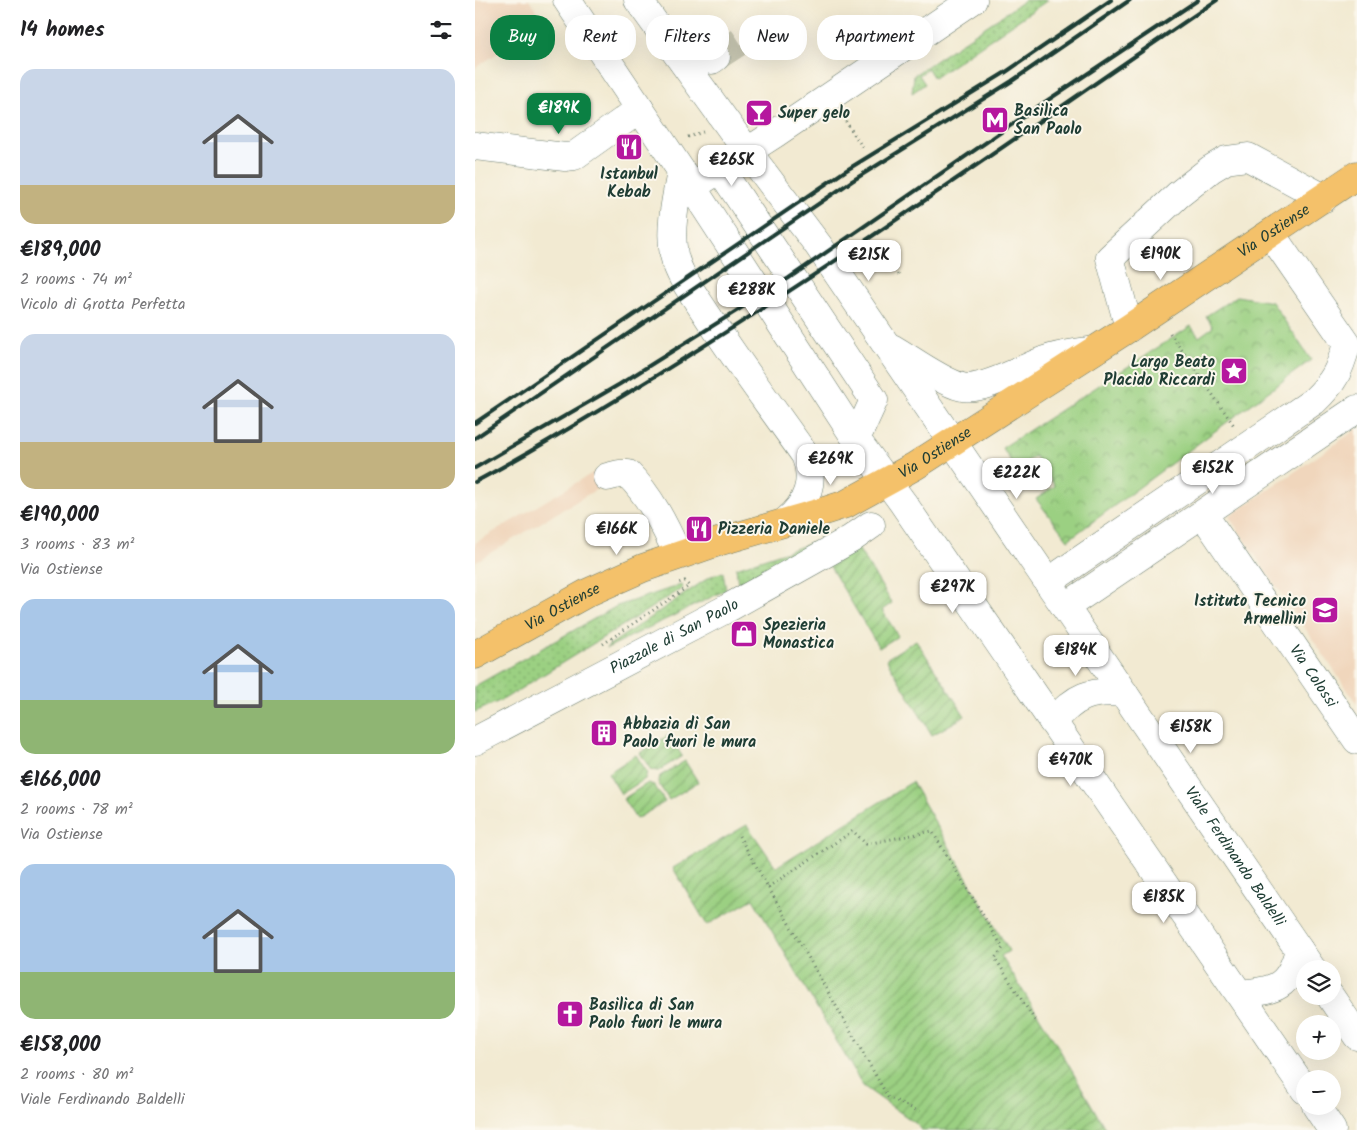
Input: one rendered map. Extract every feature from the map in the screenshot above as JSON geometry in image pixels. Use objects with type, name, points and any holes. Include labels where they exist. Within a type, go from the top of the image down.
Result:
[{"type":"main road","name":"Via Ostiense","points":[[475,655],[589,592],[643,568],[678,555],[846,504],[887,482],[1129,328],[1357,175]]},
{"type":"street","points":[[567,0],[687,180],[855,439],[887,482],[1053,722],[1296,1077]]},
{"type":"street","name":"Viale Ferdinando Baldelli","points":[[638,0],[747,151],[818,245],[1305,959]]},
{"type":"street","points":[[787,521],[799,510],[806,498],[810,485],[810,465],[805,455],[727,345],[677,266],[673,249],[676,199],[687,180],[720,169],[973,0]]},
{"type":"street","points":[[475,146],[565,157],[574,156],[640,109]]},
{"type":"street","points":[[1129,328],[1110,258],[1178,195],[1211,168],[1226,160],[1248,157],[1325,198]]},
{"type":"street","points":[[720,169],[874,400],[855,439]]},
{"type":"street","points":[[1048,582],[1315,401],[1339,372],[1354,346],[1271,234]]},
{"type":"street","points":[[886,345],[945,379],[965,387],[991,382],[1047,359],[1094,350]]},
{"type":"street","points":[[1065,607],[1357,409]]},
{"type":"street","points":[[607,477],[628,474],[661,520],[678,555]]},
{"type":"street","name":"Via Colossi","points":[[1203,514],[1357,740]]},
{"type":"street","name":"Piazzale di San Paolo","points":[[475,741],[728,608],[851,539],[871,525]]},
{"type":"street","points":[[1053,722],[1069,704],[1081,698],[1094,693],[1124,693]]},
{"type":"street","points":[[1240,994],[1257,992],[1284,982],[1305,959]]},
{"type":"street","points":[[1336,1005],[1357,1036]]},
{"type":"street","points":[[1322,1115],[1332,1130]]},
{"type":"path","points":[[829,97],[863,148]]},
{"type":"path","points":[[680,140],[706,130]]},
{"type":"path","points":[[885,247],[900,277]]},
{"type":"path","points":[[1170,333],[1236,428]]},
{"type":"path","points":[[603,644],[689,586],[685,581],[674,585],[673,582]]},
{"type":"path","points":[[768,887],[853,831],[866,844],[932,831],[1003,948],[995,958],[1036,1022]]},
{"type":"path","points":[[739,836],[888,1097],[920,1112]]},
{"type":"shaded area","points":[[475,0],[529,0],[539,15],[490,15],[490,58],[475,68]]},
{"type":"shaded area","name":"Istituto Tecnico Armellini","points":[[1357,429],[1357,704],[1229,517]]},
{"type":"shaded area","points":[[601,468],[610,483],[475,562],[475,543]]},
{"type":"green space","points":[[1025,0],[1048,0],[934,78],[928,69],[919,75],[925,84],[912,93],[914,75]]},
{"type":"green space","points":[[1237,296],[1272,302],[1311,360],[1068,540],[1036,499],[1055,486],[1035,456],[1016,468],[1002,448],[1191,326],[1199,337],[1213,327],[1206,316]]},
{"type":"green space","points":[[815,542],[817,550],[738,584],[736,568]]},
{"type":"green space","points":[[856,545],[892,603],[882,610],[898,636],[879,648],[829,565]]},
{"type":"green space","points":[[723,572],[726,590],[607,648],[711,576]]},
{"type":"green space","points":[[681,585],[683,588],[504,699],[475,712],[475,686],[617,606]]},
{"type":"green space","points":[[916,640],[965,716],[932,735],[886,659]]},
{"type":"green space","points":[[669,735],[682,756],[658,771],[651,770],[640,753]]},
{"type":"green space","points":[[636,755],[647,772],[645,779],[621,794],[608,773]]},
{"type":"green space","points":[[685,761],[698,782],[669,800],[658,783],[660,776]]},
{"type":"green space","points":[[912,782],[1009,951],[1001,956],[1057,1045],[1106,1130],[921,1130],[918,1125],[863,1086],[753,899],[707,925],[673,868],[747,825],[776,867]]},
{"type":"green space","points":[[648,783],[654,785],[665,802],[636,819],[623,799]]},
{"type":"tunnel","points":[[729,49],[739,42]]},
{"type":"railway","points":[[475,423],[845,171],[1006,72],[1111,0]]},
{"type":"railway","points":[[475,438],[852,181],[1012,81],[1130,0]]},
{"type":"railway","points":[[475,468],[620,384],[789,278],[1036,108],[1198,0]]},
{"type":"railway","points":[[475,482],[636,388],[784,295],[1217,0]]},
{"type":"place","name":"Super gelo","points":[[759,113]]},
{"type":"place","name":"Basilica San Paolo","points":[[995,120]]},
{"type":"place","name":"Istanbul Kebab","points":[[629,147]]},
{"type":"place","name":"Largo Beato Placido Riccardi","points":[[1234,371]]},
{"type":"place","name":"Pizzeria Daniele","points":[[699,529]]},
{"type":"place","name":"Istituto Tecnico Armellini","points":[[1325,610]]},
{"type":"place","name":"Spezieria Monastica","points":[[744,634]]},
{"type":"place","name":"Abbazia di San Paolo fuori le mura","points":[[604,733]]},
{"type":"place","name":"Basilica di San Paolo fuori le mura","points":[[570,1014]]}]
